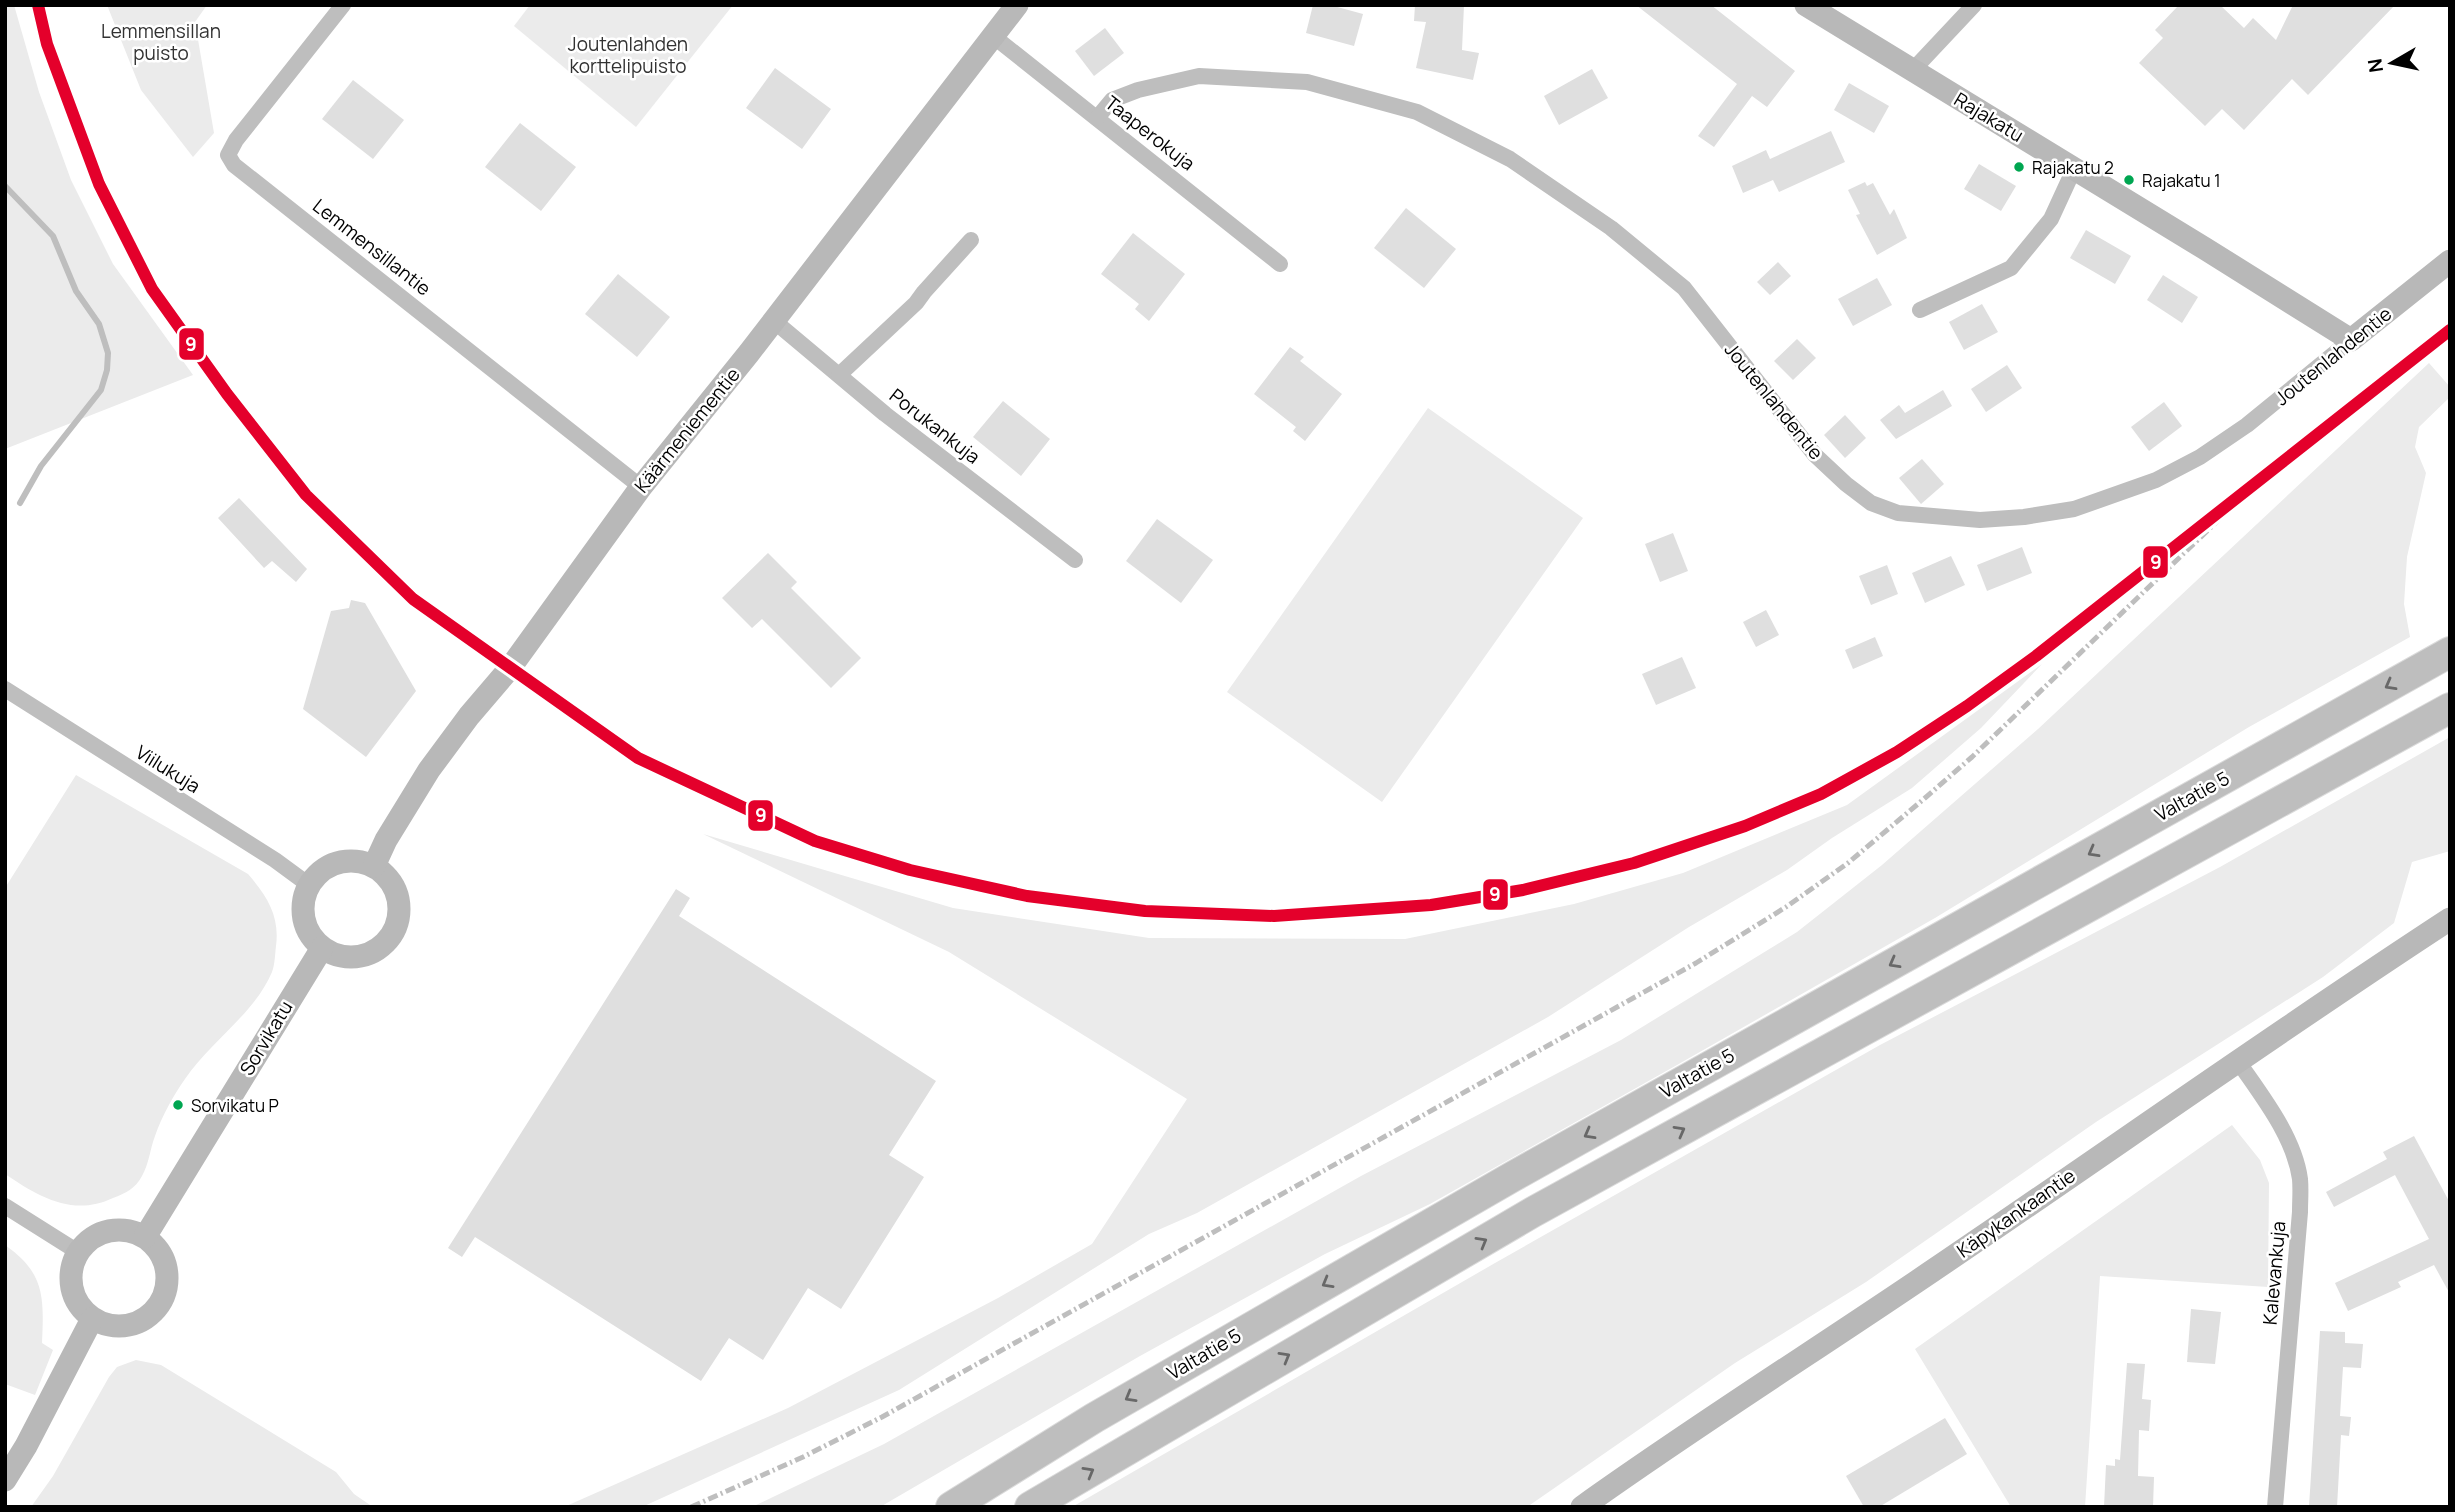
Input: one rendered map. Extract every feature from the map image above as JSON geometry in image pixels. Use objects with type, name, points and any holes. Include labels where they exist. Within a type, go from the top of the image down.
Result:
[{"type":"highway","name":"Valtatie 5","points":[[952,1504],[1094,1418],[1489,1190],[2450,652]]},
{"type":"highway","points":[[1030,1507],[1533,1212],[2450,708]]},
{"type":"street","name":"Lemmensillantie","points":[[342,5],[236,140],[228,155],[234,165],[641,486]]},
{"type":"street","name":"Käärmeniementie","points":[[374,866],[386,840],[429,770],[469,716],[510,668],[641,486],[774,321],[1017,5]]},
{"type":"street","name":"Rajakatu","points":[[1806,5],[2351,340]]},
{"type":"street","points":[[1912,71],[1974,5]]},
{"type":"street","name":"Taaperokuja","points":[[993,36],[1280,264]]},
{"type":"street","name":"Joutenlahdentie","points":[[1097,118],[1112,100],[1138,90],[1199,76],[1307,82],[1417,112],[1510,159],[1611,228],[1684,288],[1815,455],[1871,503],[1898,513],[1980,520],[2024,517],[2074,509],[2156,480],[2200,457],[2247,425],[2450,261]]},
{"type":"street","points":[[1920,310],[2011,268],[2051,219],[2074,169]]},
{"type":"street","points":[[839,375],[916,303],[971,240]]},
{"type":"street","name":"Porukankuja","points":[[774,321],[885,414],[1075,560]]},
{"type":"street","name":"Viilukuja","points":[[5,689],[275,860],[309,885]]},
{"type":"street","points":[[360,861],[374,866],[391,881],[400,903],[400,916],[391,936],[377,950],[357,957],[345,957],[322,948],[312,938],[303,912],[309,885],[318,873],[331,865],[360,861]]},
{"type":"street","name":"Käpykankaantie","points":[[1582,1507],[1664,1449],[1916,1282],[2238,1059],[2449,921]]},
{"type":"street","name":"Sorvikatu","points":[[145,1237],[322,948]]},
{"type":"street","name":"Kalevankuja","points":[[2238,1059],[2285,1135],[2294,1154],[2300,1179],[2300,1212],[2275,1507]]},
{"type":"street","points":[[5,1206],[78,1252]]},
{"type":"street","points":[[108,1231],[131,1231],[145,1237],[157,1247],[165,1260],[168,1275],[160,1305],[150,1316],[136,1324],[121,1327],[92,1319],[81,1309],[72,1288],[72,1266],[78,1252],[88,1240],[108,1231]]},
{"type":"street","points":[[5,1480],[26,1447],[92,1319]]},
{"type":"green space","points":[[5,5],[14,5],[39,92],[71,180],[113,264],[193,375],[5,449]]},
{"type":"green space","name":"Lemmensillan puisto","points":[[107,5],[207,5],[195,22],[214,133],[193,157],[141,90]]},
{"type":"green space","name":"Joutenlahden korttelipuisto","points":[[530,5],[733,5],[636,127],[514,26]]},
{"type":"green space","points":[[2429,363],[2450,387],[2450,397],[2419,427],[2415,447],[2426,473],[2407,557],[2404,604],[2410,637],[2249,727],[1935,918],[1677,1065],[1430,1204],[1325,1254],[1140,1356],[880,1507],[752,1507],[884,1444],[1361,1176],[1621,1040],[1797,932],[1882,865],[2038,729]]},
{"type":"green space","points":[[1428,408],[1583,518],[1382,802],[1227,692]]},
{"type":"green space","points":[[2042,664],[1981,728],[1912,788],[1787,870],[1689,927],[1548,1017],[1197,1213],[1149,1234],[899,1390],[642,1507],[564,1507],[788,1408],[998,1298],[1092,1244],[1187,1099],[949,952],[703,834],[953,908],[1149,938],[1405,939],[1574,904],[1683,873],[1847,805]]},
{"type":"green space","points":[[2450,737],[2450,851],[2412,862],[2394,923],[2323,977],[2096,1122],[1866,1282],[1735,1363],[1527,1507],[1072,1507],[1880,1045],[2220,867]]},
{"type":"green space","points":[[76,775],[248,874],[271,907],[277,935],[273,969],[264,987],[244,1014],[195,1065],[168,1106],[139,1180],[122,1194],[84,1206],[44,1197],[5,1174],[5,888]]},
{"type":"green space","points":[[2232,1125],[2260,1160],[2269,1183],[2268,1287],[2100,1276],[2085,1507],[2011,1507],[1915,1349]]},
{"type":"green space","points":[[5,1245],[18,1255],[35,1276],[42,1299],[42,1343],[53,1350],[35,1395],[5,1384]]},
{"type":"green space","points":[[136,1360],[161,1365],[336,1472],[354,1494],[373,1507],[31,1507],[53,1476],[109,1377],[117,1367]]},
{"type":"building","points":[[1313,5],[1330,5],[1363,14],[1354,46],[1306,33]]},
{"type":"building","points":[[1415,5],[1464,5],[1462,50],[1479,53],[1473,80],[1416,68],[1426,22],[1414,21]]},
{"type":"building","points":[[1636,5],[1711,5],[1795,71],[1767,107],[1752,96],[1714,147],[1698,136],[1737,84]]},
{"type":"building","points":[[2179,5],[2220,5],[2244,28],[2253,18],[2276,40],[2293,5],[2395,5],[2308,95],[2292,79],[2244,130],[2222,109],[2205,126],[2139,63],[2163,38],[2155,30]]},
{"type":"building","points":[[1105,28],[1124,53],[1094,76],[1075,51]]},
{"type":"building","points":[[775,68],[831,109],[802,149],[746,108]]},
{"type":"building","points":[[1592,69],[1608,98],[1559,125],[1544,96]]},
{"type":"building","points":[[353,80],[404,120],[373,159],[322,119]]},
{"type":"building","points":[[1849,83],[1889,106],[1874,133],[1834,110]]},
{"type":"building","points":[[520,123],[576,167],[541,211],[485,167]]},
{"type":"building","points":[[1831,131],[1845,162],[1779,192],[1773,180],[1743,193],[1732,166],[1766,150],[1770,159]]},
{"type":"building","points":[[1979,164],[2016,186],[2001,211],[1964,189]]},
{"type":"building","points":[[1865,182],[1867,186],[1873,183],[1890,215],[1894,209],[1907,238],[1877,255],[1856,215],[1860,214],[1848,190]]},
{"type":"building","points":[[1406,208],[1456,249],[1424,288],[1374,248]]},
{"type":"building","points":[[2086,230],[2131,256],[2115,284],[2070,258]]},
{"type":"building","points":[[1133,233],[1185,274],[1149,321],[1135,309],[1139,304],[1101,274]]},
{"type":"building","points":[[1778,262],[1791,276],[1770,295],[1757,282]]},
{"type":"building","points":[[618,274],[670,317],[637,357],[585,314]]},
{"type":"building","points":[[2163,275],[2198,297],[2182,323],[2147,300]]},
{"type":"building","points":[[1877,278],[1892,305],[1853,326],[1838,299]]},
{"type":"building","points":[[1982,304],[1998,332],[1964,350],[1949,322]]},
{"type":"building","points":[[1797,339],[1816,358],[1793,380],[1774,361]]},
{"type":"building","points":[[1290,347],[1304,357],[1300,361],[1342,394],[1305,441],[1293,431],[1296,427],[1254,394]]},
{"type":"building","points":[[2007,365],[2022,388],[1986,412],[1971,389]]},
{"type":"building","points":[[1943,390],[1952,406],[1896,439],[1880,420],[1899,405],[1905,413]]},
{"type":"building","points":[[1003,401],[1050,439],[1021,476],[973,437]]},
{"type":"building","points":[[2164,402],[2182,426],[2149,451],[2131,427]]},
{"type":"building","points":[[1845,415],[1866,438],[1845,458],[1824,435]]},
{"type":"building","points":[[1922,459],[1944,484],[1921,504],[1899,478]]},
{"type":"building","points":[[239,498],[307,569],[296,582],[272,561],[264,568],[218,518]]},
{"type":"building","points":[[1157,519],[1213,560],[1181,603],[1126,561]]},
{"type":"building","points":[[1673,533],[1688,571],[1660,582],[1645,544]]},
{"type":"building","points":[[2022,547],[2032,573],[1987,591],[1977,565]]},
{"type":"building","points":[[768,553],[797,582],[791,588],[861,658],[831,688],[762,619],[752,628],[722,598]]},
{"type":"building","points":[[1951,556],[1965,585],[1925,603],[1912,573]]},
{"type":"building","points":[[1887,565],[1898,594],[1871,605],[1859,576]]},
{"type":"building","points":[[351,600],[365,603],[416,691],[366,757],[303,709],[331,611],[349,608]]},
{"type":"building","points":[[1766,610],[1779,635],[1756,647],[1743,622]]},
{"type":"building","points":[[1875,637],[1883,656],[1853,669],[1845,650]]},
{"type":"building","points":[[1682,657],[1696,688],[1656,705],[1642,674]]},
{"type":"building","points":[[676,889],[690,898],[679,916],[936,1081],[889,1155],[924,1177],[841,1309],[808,1288],[763,1360],[729,1338],[701,1381],[475,1237],[462,1257],[448,1248]]},
{"type":"building","points":[[2414,1136],[2450,1203],[2450,1294],[2434,1265],[2398,1282],[2401,1287],[2348,1311],[2335,1283],[2429,1239],[2395,1175],[2334,1207],[2326,1192],[2387,1159],[2383,1152]]},
{"type":"building","points":[[2191,1309],[2221,1312],[2215,1364],[2187,1362]]},
{"type":"building","points":[[2320,1331],[2345,1332],[2345,1343],[2363,1344],[2361,1368],[2343,1367],[2340,1416],[2351,1417],[2349,1436],[2341,1435],[2337,1507],[2309,1507]]},
{"type":"building","points":[[2127,1363],[2145,1364],[2142,1399],[2151,1400],[2149,1431],[2139,1430],[2138,1476],[2154,1477],[2153,1507],[2104,1507],[2106,1465],[2115,1466],[2115,1459],[2120,1460]]},
{"type":"building","points":[[1945,1418],[1967,1454],[1879,1507],[1864,1507],[1846,1476]]},
{"type":"waterway","points":[[5,186],[53,236],[76,291],[99,324],[108,353],[107,370],[101,390],[41,466],[20,503]]},
{"type":"railway","points":[[691,1507],[803,1457],[882,1417],[1696,963],[1786,907],[1848,863],[1972,757],[2257,483]]},
{"type":"transit line","name":"9","points":[[38,5],[47,44],[99,184],[152,289],[227,394],[306,495],[413,599],[638,758],[815,841],[910,870],[1027,896],[1145,911],[1274,916],[1431,905],[1523,890],[1634,863],[1745,826],[1821,794],[1897,752],[1967,706],[2036,656],[2450,330]]},
{"type":"place","name":"Rajakatu 2","points":[[2019,167]]},
{"type":"place","name":"Rajakatu 1","points":[[2129,180]]},
{"type":"place","name":"Sorvikatu P","points":[[178,1105]]}]
